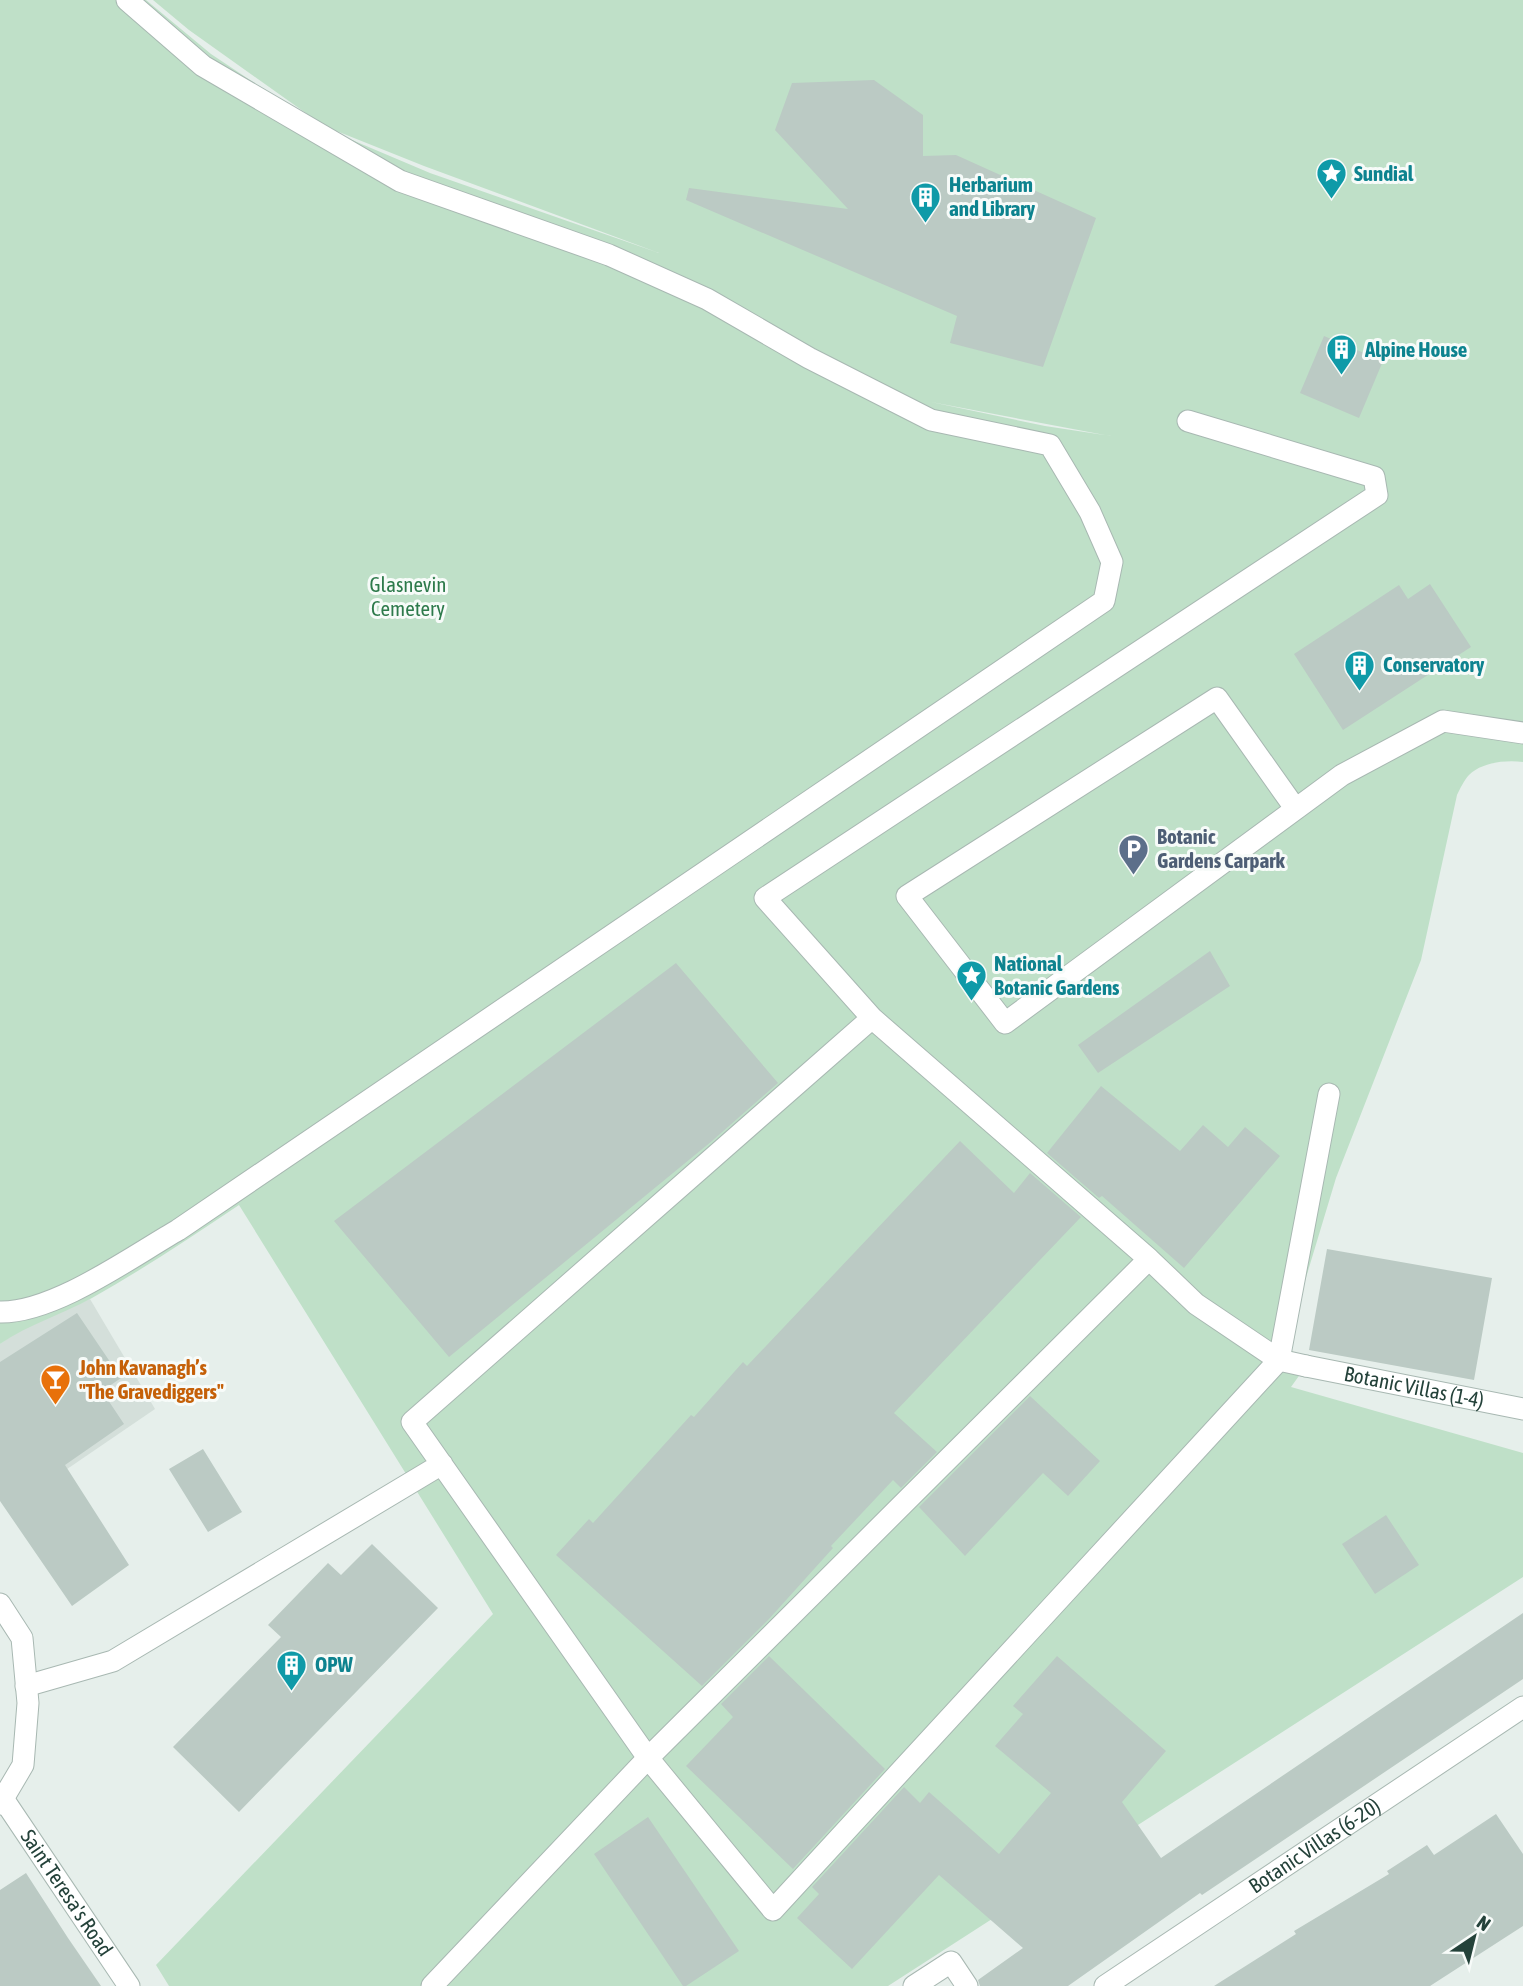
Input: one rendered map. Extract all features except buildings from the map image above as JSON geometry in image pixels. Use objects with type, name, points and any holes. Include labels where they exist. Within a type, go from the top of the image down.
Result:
[{"type":"street","points":[[0,1312],[19,1312],[70,1292],[178,1230],[1104,601],[1112,562],[1090,512],[1050,445],[931,419],[809,358],[707,299],[609,255],[400,181],[203,66],[127,0]]},
{"type":"street","points":[[1188,421],[1374,477],[1377,495],[765,898],[872,1018],[1149,1259],[1196,1304],[1279,1360]]},
{"type":"street","points":[[1295,808],[1217,698],[907,896],[1005,1023],[1342,775],[1443,721],[1523,733]]},
{"type":"street","points":[[872,1018],[412,1422],[648,1758],[773,1910],[1279,1360],[1329,1094]]},
{"type":"street","points":[[432,1986],[648,1758],[1149,1259]]},
{"type":"street","name":"Botanic Villas (1-4)","points":[[1279,1360],[1523,1409]]},
{"type":"street","points":[[26,1686],[113,1661],[442,1464]]},
{"type":"street","points":[[0,1604],[22,1638],[28,1703],[23,1765],[2,1802]]},
{"type":"street","name":"Botanic Villas (6-20)","points":[[1105,1986],[1523,1707]]},
{"type":"street","name":"Saint Teresa's Road","points":[[2,1802],[129,1986]]},
{"type":"street","points":[[914,1986],[951,1962],[967,1986]]},
{"type":"shaded area","name":"John Kavanagh’s \"The Gravediggers\"","points":[[90,1299],[155,1409],[10,1508],[0,1491],[0,1344],[20,1330]]},
{"type":"green space","name":"National Botanic Gardens","points":[[0,0],[146,0],[211,54],[319,126],[430,173],[659,253],[324,126],[189,30],[153,0],[1523,0],[1523,762],[1502,762],[1481,767],[1467,777],[1457,795],[1421,960],[1336,1178],[1286,1344],[1306,1366],[1291,1387],[1523,1453],[1523,1577],[888,1986],[169,1986],[156,1965],[493,1614],[239,1205],[111,1287],[0,1344]],"holes":[[[931,402],[1106,435],[1045,426]]]},
{"type":"place","name":"Sundial","points":[[1331,201]]},
{"type":"place","name":"Herbarium and Library","points":[[926,224]]},
{"type":"place","name":"Alpine House","points":[[1342,377]]},
{"type":"place","name":"Conservatory","points":[[1360,692]]},
{"type":"place","name":"Botanic Gardens Carpark","points":[[1134,876]]},
{"type":"place","name":"National Botanic Gardens","points":[[971,1003]]},
{"type":"place","name":"John Kavanagh’s \"The Gravediggers\"","points":[[56,1407]]},
{"type":"place","name":"OPW","points":[[292,1692]]},
{"type":"park label","name":"Glasnevin Cemetery","points":[[408,597]]}]
